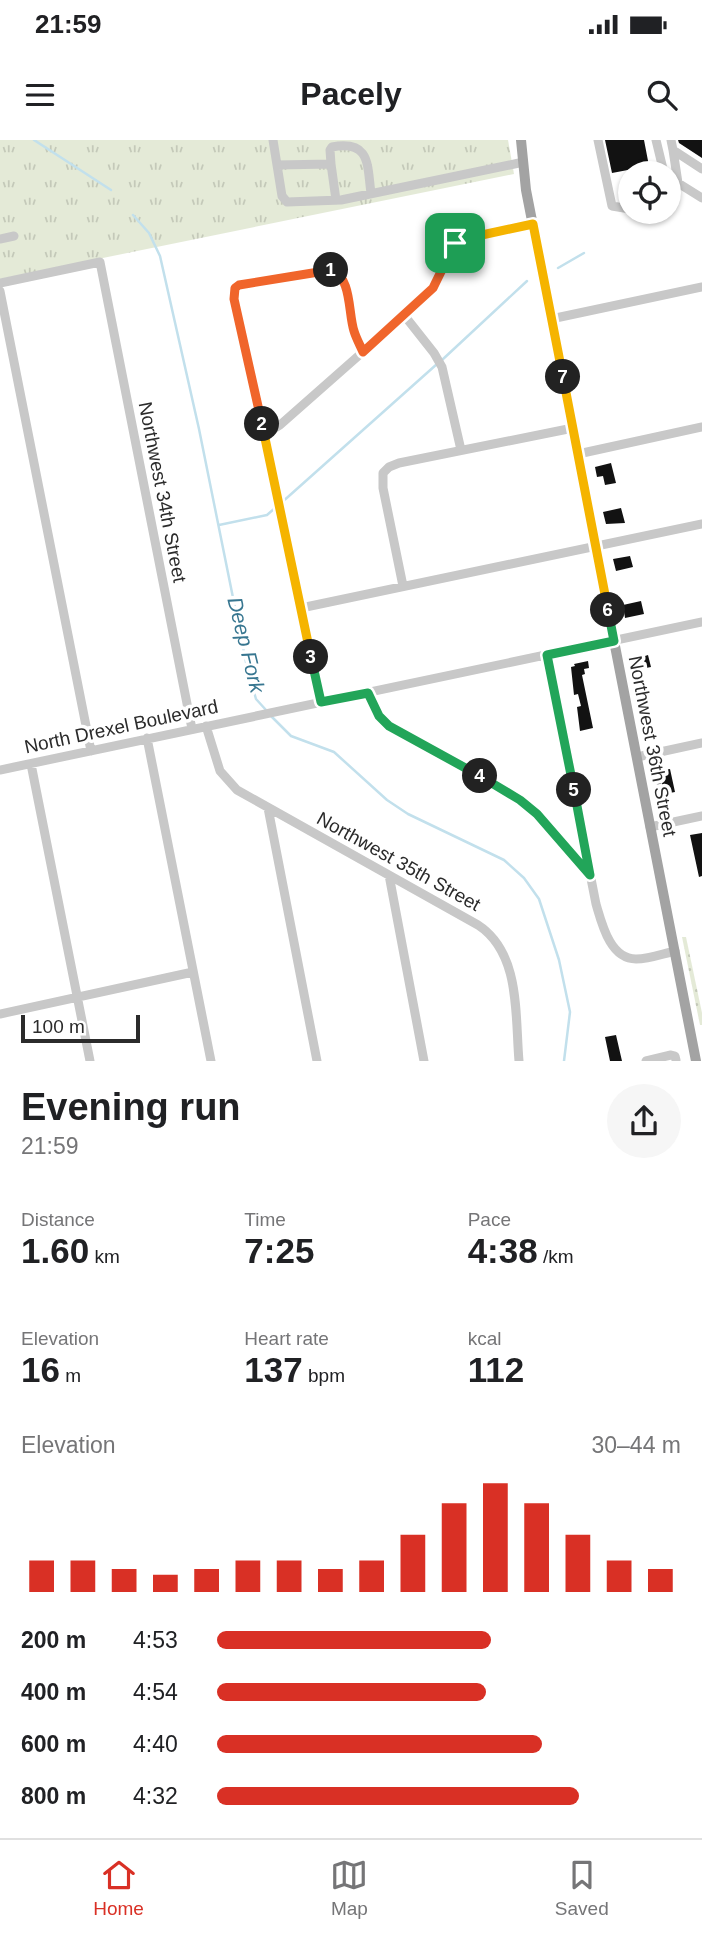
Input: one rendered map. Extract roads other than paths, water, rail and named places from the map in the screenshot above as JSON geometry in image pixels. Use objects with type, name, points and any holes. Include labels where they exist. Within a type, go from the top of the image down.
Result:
[{"type":"main road","name":"Northwest 36th Street","points":[[513,140],[533,224],[695,1058]]},
{"type":"main road","name":"Northwest 36th Street","points":[[521,140],[526,190]]},
{"type":"street","points":[[273,140],[282,196],[287,202],[336,200],[519,163]]},
{"type":"street","points":[[598,140],[612,206],[618,207]]},
{"type":"street","points":[[656,140],[661,161]]},
{"type":"street","points":[[336,200],[331,164],[332,147],[357,145],[362,149],[372,193]]},
{"type":"street","points":[[672,145],[702,169]]},
{"type":"street","points":[[672,145],[678,183],[702,198]]},
{"type":"street","points":[[277,165],[331,164]]},
{"type":"street","points":[[264,435],[280,425],[433,288],[455,243],[533,224]]},
{"type":"street","points":[[0,239],[14,236]]},
{"type":"street","name":"Northwest 34th Street","points":[[0,283],[100,262],[192,729]]},
{"type":"street","points":[[321,702],[234,299],[235,288],[239,285],[318,271],[335,271],[345,285],[354,331],[363,352]]},
{"type":"street","points":[[551,319],[702,287]]},
{"type":"street","points":[[0,291],[91,751]]},
{"type":"street","points":[[404,315],[442,367],[461,450]]},
{"type":"street","points":[[578,454],[702,427]]},
{"type":"street","points":[[403,586],[383,488],[383,473],[392,464],[573,428]]},
{"type":"street","points":[[301,608],[702,524]]},
{"type":"street","name":"North Drexel Boulevard","points":[[0,770],[702,622]]},
{"type":"street","points":[[547,655],[600,918],[618,951],[635,959],[675,951]]},
{"type":"street","points":[[368,693],[379,716],[389,726],[509,792],[528,806],[547,824],[590,875]]},
{"type":"street","name":"Northwest 35th Street","points":[[206,726],[215,760],[225,779],[237,790],[478,925],[496,940],[506,957],[511,976],[519,1061]]},
{"type":"street","points":[[147,738],[211,1061]]},
{"type":"street","points":[[637,757],[702,743]]},
{"type":"street","points":[[31,764],[90,1061]]},
{"type":"street","points":[[268,808],[317,1061]]},
{"type":"street","points":[[650,827],[702,816]]},
{"type":"street","points":[[389,875],[424,1061]]},
{"type":"street","points":[[0,1014],[193,972]]},
{"type":"street","points":[[646,1061],[671,1055],[675,1056],[676,1061],[695,1058]]},
{"type":"waterway","name":"Deep Fork","points":[[34,140],[111,190]]},
{"type":"waterway","name":"Deep Fork","points":[[133,215],[149,233],[160,256],[199,429],[248,672],[256,699],[266,710]]},
{"type":"waterway","points":[[558,268],[584,253]]},
{"type":"waterway","points":[[442,360],[527,281]]},
{"type":"waterway","points":[[280,504],[437,364]]},
{"type":"waterway","points":[[219,525],[267,515],[275,508]]},
{"type":"waterway","name":"Deep Fork","points":[[270,715],[291,736],[334,752],[387,800],[408,814],[504,860],[524,878],[539,899],[559,960],[570,1012],[564,1061]]}]
